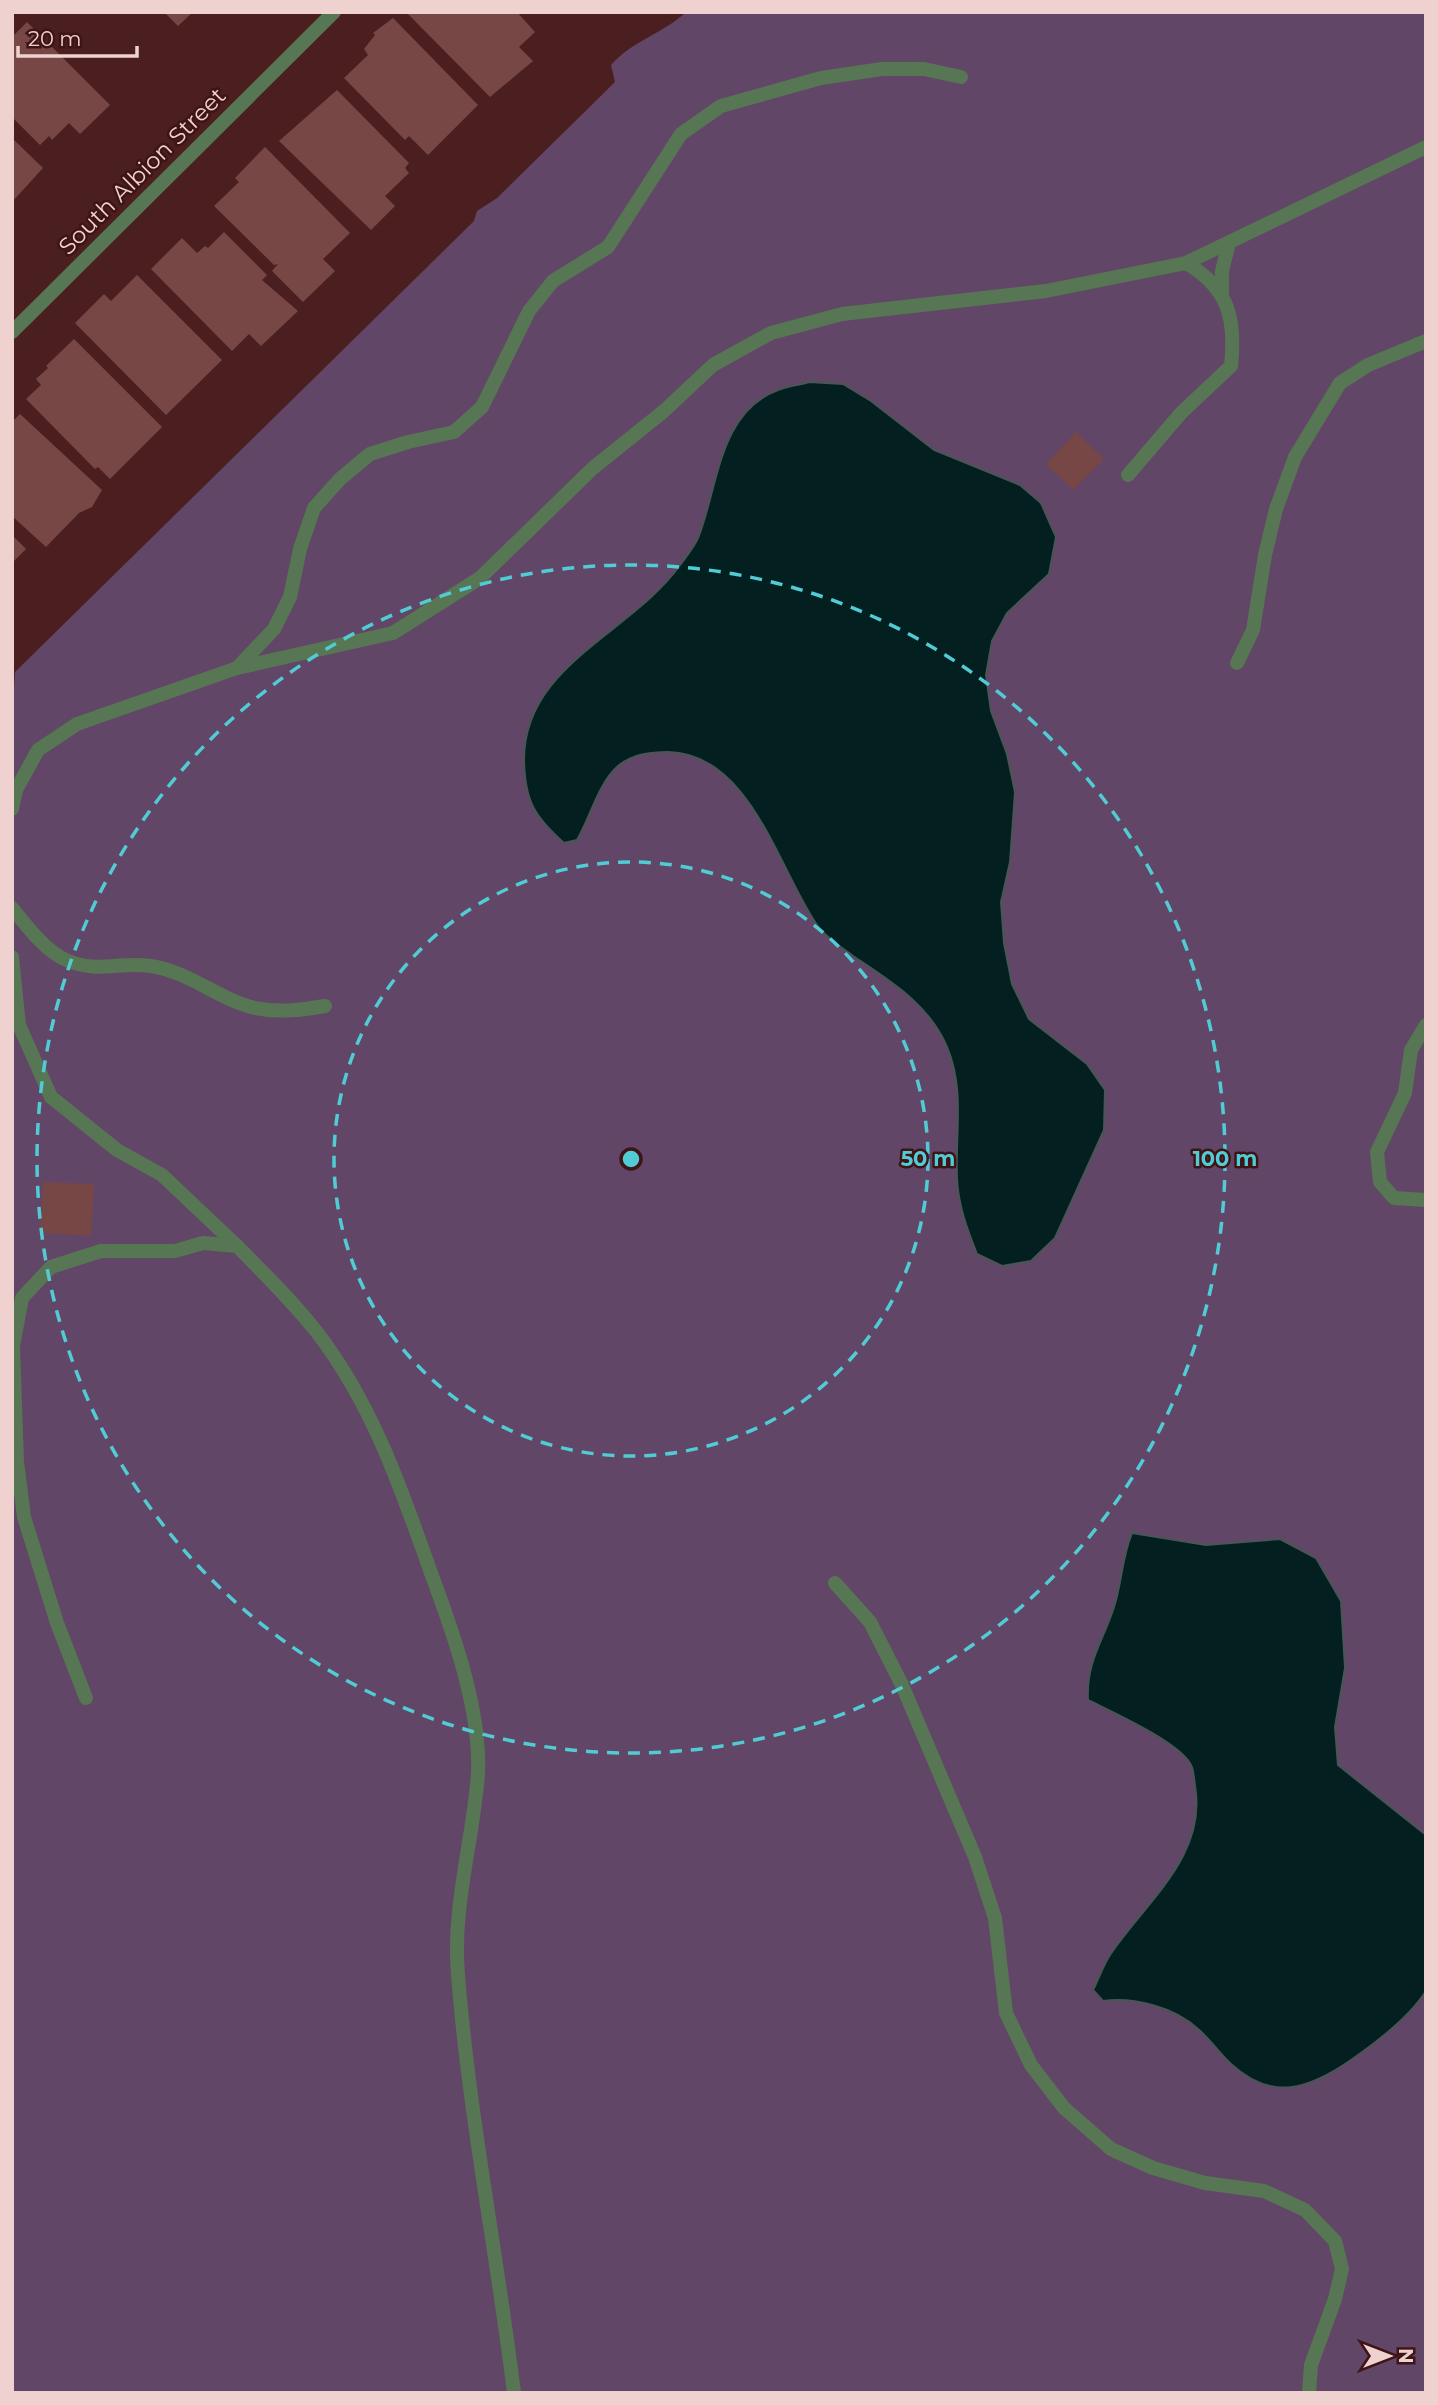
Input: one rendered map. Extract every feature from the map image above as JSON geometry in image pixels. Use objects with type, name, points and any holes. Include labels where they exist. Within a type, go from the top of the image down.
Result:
[{"type":"street","name":"South Albion Street","points":[[12,332],[334,12]]},
{"type":"street","points":[[237,668],[274,629],[290,597],[300,550],[314,508],[340,479],[370,454],[454,432],[482,407],[528,312],[553,281],[608,247],[681,134],[721,106],[821,78],[882,69],[925,69],[961,76]]},
{"type":"street","points":[[12,809],[16,790],[38,750],[77,724],[237,668],[393,633],[480,578],[593,468],[664,411],[713,365],[771,333],[842,314],[1046,291],[1186,263],[1426,147]]},
{"type":"street","points":[[1128,475],[1181,412],[1231,366],[1234,336],[1222,296],[1222,271],[1229,243]]},
{"type":"street","points":[[1186,263],[1208,276],[1222,296]]},
{"type":"street","points":[[1237,663],[1253,630],[1265,555],[1276,509],[1295,457],[1340,383],[1368,365],[1426,341]]},
{"type":"street","points":[[12,908],[39,940],[64,960],[95,969],[149,965],[188,976],[253,1007],[292,1012],[325,1006]]},
{"type":"street","points":[[12,957],[19,1026],[51,1097],[117,1150],[162,1175],[237,1246],[317,1332],[385,1446],[444,1609],[463,1670],[474,1726],[478,1773],[457,1925],[457,1971],[474,2126],[514,2393]]},
{"type":"street","points":[[1426,1025],[1412,1050],[1405,1093],[1377,1152],[1380,1182],[1394,1198],[1426,1200]]},
{"type":"street","points":[[86,1698],[57,1623],[24,1517],[17,1462],[13,1346],[22,1298],[51,1267],[101,1251],[175,1251],[203,1243],[237,1246]]},
{"type":"street","points":[[835,1583],[870,1622],[902,1685],[952,1800],[995,1918],[1006,2013],[1031,2065],[1064,2108],[1111,2148],[1153,2168],[1205,2183],[1264,2191],[1305,2210],[1335,2241],[1342,2269],[1335,2299],[1323,2325],[1311,2365],[1309,2393]]},
{"type":"shaded area","points":[[686,12],[1426,12],[1426,2393],[12,2393],[12,719],[15,672],[474,221],[477,211],[497,198],[615,82],[611,65],[619,57]]},
{"type":"water","points":[[809,382],[843,384],[871,401],[934,450],[1020,485],[1041,503],[1056,537],[1049,574],[1007,613],[992,641],[986,675],[991,711],[1007,754],[1015,792],[1010,862],[1001,902],[1004,943],[1012,984],[1029,1019],[1087,1064],[1105,1090],[1104,1130],[1055,1238],[1031,1261],[1002,1266],[977,1254],[959,1198],[956,1079],[953,1063],[939,1032],[930,1018],[907,995],[820,929],[759,818],[721,772],[696,757],[668,752],[636,756],[611,773],[577,840],[564,843],[538,816],[526,787],[524,761],[528,728],[541,700],[560,675],[583,653],[659,589],[690,552],[705,518],[723,454],[743,416],[758,401],[778,390]]},
{"type":"water","points":[[1132,1533],[1206,1545],[1280,1539],[1316,1558],[1341,1601],[1345,1668],[1335,1727],[1338,1765],[1426,1835],[1426,1991],[1392,2029],[1335,2070],[1305,2084],[1276,2087],[1261,2083],[1246,2076],[1231,2064],[1188,2021],[1153,2005],[1103,2001],[1093,1990],[1112,1952],[1171,1876],[1192,1834],[1196,1811],[1193,1770],[1184,1756],[1144,1728],[1088,1700],[1092,1663],[1114,1607]]},
{"type":"building","points":[[164,12],[193,12],[178,26]]},
{"type":"building","points":[[406,12],[517,12],[535,32],[519,47],[533,61],[490,97]]},
{"type":"building","points":[[393,18],[478,105],[428,155],[409,136],[405,140],[344,78],[368,55],[364,49],[375,35],[373,33]]},
{"type":"building","points":[[27,22],[110,105],[80,134],[69,123],[52,140],[49,136],[40,145],[12,117],[12,37]]},
{"type":"building","points":[[337,90],[409,163],[405,168],[409,173],[385,196],[395,206],[371,230],[279,141]]},
{"type":"building","points":[[12,138],[43,168],[12,202]]},
{"type":"building","points":[[265,147],[350,233],[323,259],[335,271],[303,302],[272,271],[278,264],[274,265],[214,206],[239,182],[235,178]]},
{"type":"building","points":[[224,232],[267,275],[262,280],[298,311],[261,346],[249,334],[232,351],[151,269],[182,238],[197,253],[205,246],[208,248]]},
{"type":"building","points":[[137,275],[222,360],[166,415],[75,323],[104,294],[111,301]]},
{"type":"building","points":[[74,339],[162,427],[110,479],[98,467],[95,469],[26,399],[41,385],[36,379],[48,368],[46,366]]},
{"type":"building","points":[[20,414],[102,490],[92,507],[79,513],[46,547],[12,516],[12,422]]},
{"type":"building","points":[[1076,432],[1104,459],[1073,490],[1046,464]]},
{"type":"building","points":[[12,535],[26,549],[12,563]]},
{"type":"building","points":[[43,1182],[94,1184],[91,1236],[40,1233]]}]
